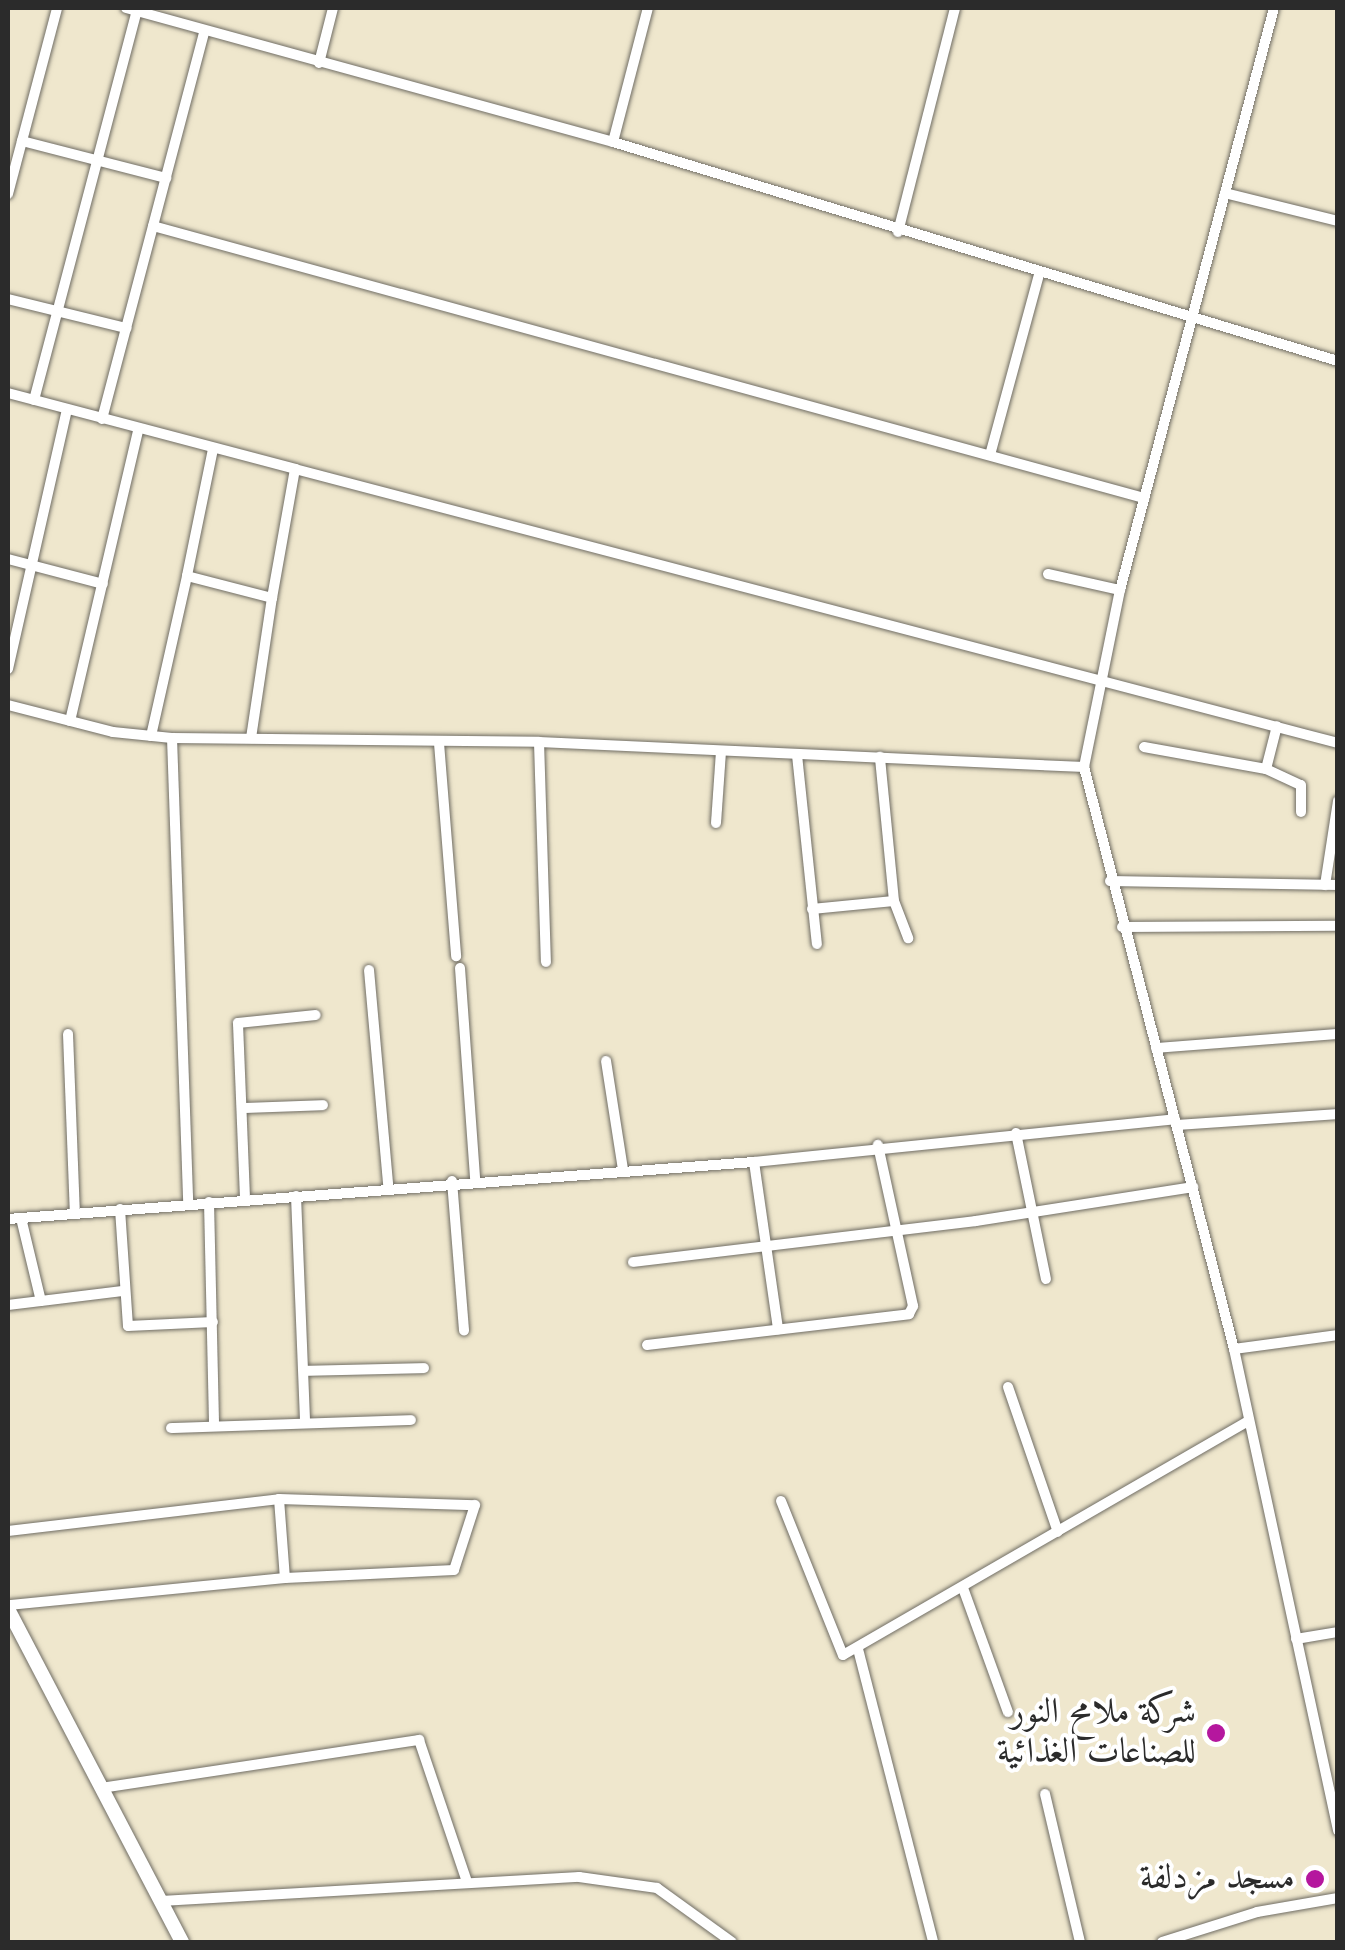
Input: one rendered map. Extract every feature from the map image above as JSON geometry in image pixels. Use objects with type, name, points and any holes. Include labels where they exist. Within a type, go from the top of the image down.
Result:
[{"type":"main road","points":[[8,1607],[180,1942]]},
{"type":"street","points":[[8,194],[58,8]]},
{"type":"street","points":[[319,62],[334,8]]},
{"type":"street","points":[[613,142],[648,8]]},
{"type":"street","points":[[898,232],[955,8]]},
{"type":"street","points":[[1274,8],[1120,590],[1084,767],[1110,881],[1177,1122],[1234,1350],[1338,1832]]},
{"type":"street","points":[[34,400],[97,161],[131,9],[613,142],[1190,322],[1338,360]]},
{"type":"street","points":[[102,419],[205,30]]},
{"type":"street","points":[[22,141],[166,178]]},
{"type":"street","points":[[1224,193],[1338,221]]},
{"type":"street","points":[[153,226],[1144,498]]},
{"type":"street","points":[[990,455],[1039,275]]},
{"type":"street","points":[[8,299],[126,328]]},
{"type":"street","points":[[8,393],[1338,743]]},
{"type":"street","points":[[8,668],[67,410]]},
{"type":"street","points":[[70,722],[138,430]]},
{"type":"street","points":[[151,736],[213,449]]},
{"type":"street","points":[[251,738],[295,468]]},
{"type":"street","points":[[8,560],[102,584]]},
{"type":"street","points":[[1048,574],[1120,590]]},
{"type":"street","points":[[187,576],[272,598]]},
{"type":"street","points":[[8,705],[70,722],[172,738],[539,742],[1084,767]]},
{"type":"street","points":[[1266,769],[1277,726]]},
{"type":"street","points":[[172,738],[188,1202]]},
{"type":"street","points":[[539,742],[546,962]]},
{"type":"street","points":[[439,743],[475,1179]]},
{"type":"street","points":[[1144,747],[1266,769],[1301,785],[1301,812]]},
{"type":"street","points":[[716,824],[721,751]]},
{"type":"street","points":[[797,755],[817,944]]},
{"type":"street","points":[[880,757],[894,901],[908,938]]},
{"type":"street","points":[[1110,881],[1331,885],[1338,801]]},
{"type":"street","points":[[812,909],[894,901]]},
{"type":"street","points":[[1122,927],[1338,926]]},
{"type":"street","points":[[369,970],[388,1186]]},
{"type":"street","points":[[245,1198],[241,1019],[316,1014]]},
{"type":"street","points":[[68,1034],[75,1214]]},
{"type":"street","points":[[1156,1048],[1338,1034]]},
{"type":"street","points":[[606,1062],[624,1170]]},
{"type":"street","points":[[243,1108],[323,1105]]},
{"type":"street","points":[[8,1219],[475,1179],[754,1162],[878,1145],[1016,1133],[1338,1114]]},
{"type":"street","points":[[1016,1133],[1046,1279]]},
{"type":"street","points":[[647,1345],[912,1311],[878,1145]]},
{"type":"street","points":[[754,1162],[778,1330]]},
{"type":"street","points":[[452,1181],[464,1331]]},
{"type":"street","points":[[633,1262],[898,1230],[1193,1187]]},
{"type":"street","points":[[296,1196],[305,1423]]},
{"type":"street","points":[[209,1202],[214,1426]]},
{"type":"street","points":[[120,1209],[122,1290],[128,1326],[213,1322]]},
{"type":"street","points":[[21,1218],[41,1301]]},
{"type":"street","points":[[8,1306],[122,1290]]},
{"type":"street","points":[[1234,1350],[1338,1336]]},
{"type":"street","points":[[304,1372],[424,1368]]},
{"type":"street","points":[[1008,1388],[1058,1532]]},
{"type":"street","points":[[171,1428],[411,1420]]},
{"type":"street","points":[[782,1501],[838,1653],[858,1650],[1247,1422]]},
{"type":"street","points":[[8,1531],[279,1499],[475,1505],[454,1570],[285,1578],[8,1607]]},
{"type":"street","points":[[279,1499],[285,1578]]},
{"type":"street","points":[[963,1588],[1008,1712]]},
{"type":"street","points":[[1296,1639],[1338,1632]]},
{"type":"street","points":[[858,1650],[933,1940]]},
{"type":"street","points":[[101,1788],[419,1740],[468,1882]]},
{"type":"street","points":[[1045,1794],[1080,1942]]},
{"type":"street","points":[[161,1901],[553,1876],[656,1888],[683,1901],[732,1942]]},
{"type":"street","points":[[1162,1942],[1257,1912],[1338,1898]]},
{"type":"place","name":"شركة ملامح النور للصناعات الغذائية","points":[[1216,1733]]},
{"type":"place","name":"مسجد مزدلفة","points":[[1315,1879]]}]
